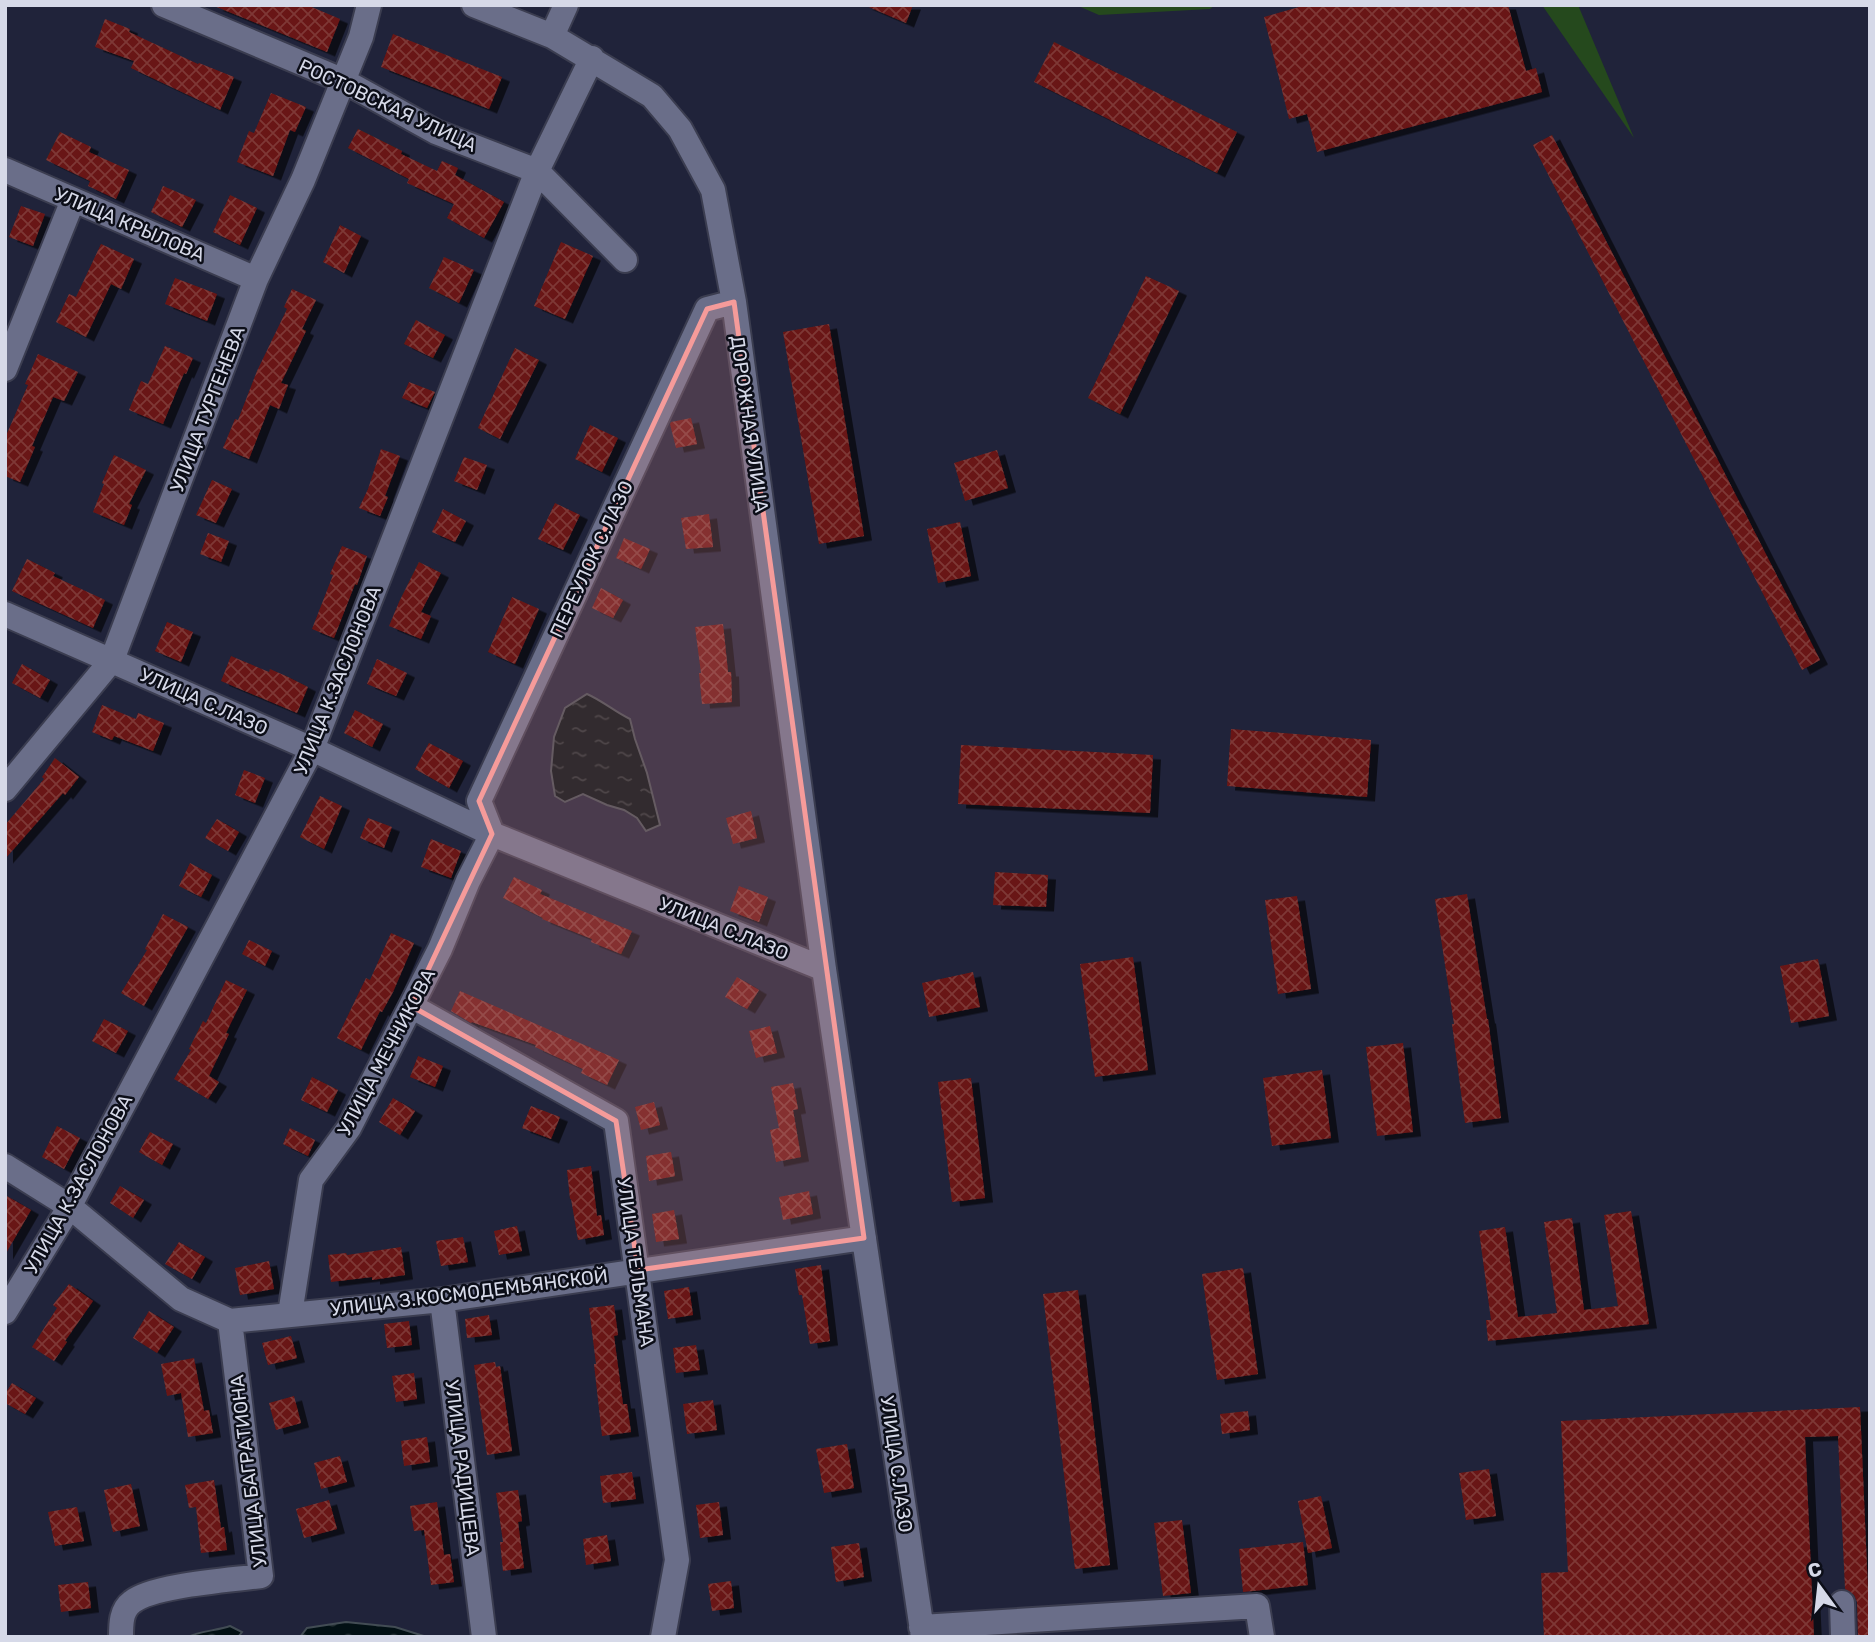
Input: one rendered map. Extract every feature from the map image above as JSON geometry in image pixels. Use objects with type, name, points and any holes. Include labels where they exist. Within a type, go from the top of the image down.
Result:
[{"type":"street","name":"РОСТОВСКАЯ УЛИЦА","points":[[164,5],[344,81],[436,132],[537,171],[625,260]]},
{"type":"street","name":"УЛИЦА ТУРГЕНЕВА","points":[[5,789],[112,660],[256,279],[303,180],[344,81],[361,37],[369,5]]},
{"type":"street","name":"ДОРОЖНАЯ УЛИЦА","points":[[474,5],[552,36],[652,96],[680,129],[713,190],[734,302],[824,969]]},
{"type":"street","points":[[552,36],[566,5]]},
{"type":"street","name":"УЛИЦА К.ЗАСЛОНОВА","points":[[5,1312],[69,1206],[312,749],[537,171],[592,58]]},
{"type":"street","name":"УЛИЦА КРЫЛОВА","points":[[5,170],[256,279]]},
{"type":"street","points":[[5,369],[74,200]]},
{"type":"street","name":"ПЕРЕУЛОК С.ЛАЗО","points":[[492,834],[479,801],[708,309],[734,302]]},
{"type":"street","name":"УЛИЦА С.ЛАЗО","points":[[5,614],[312,749],[492,834],[824,969],[922,1632]]},
{"type":"street","name":"УЛИЦА МЕЧНИКОВА","points":[[290,1314],[311,1180],[348,1128],[440,949],[468,881],[492,834]]},
{"type":"street","name":"УЛИЦА ТЕЛЬМАНА","points":[[411,1006],[616,1121],[677,1560],[663,1637]]},
{"type":"street","points":[[5,1166],[69,1206],[181,1299],[230,1321]]},
{"type":"street","name":"УЛИЦА З.КОСМОДЕМЬЯНСКОЙ","points":[[230,1321],[442,1300],[864,1238]]},
{"type":"street","name":"УЛИЦА РАДИЩЕВА","points":[[442,1300],[484,1637]]},
{"type":"street","name":"УЛИЦА БАГРАТИОНА","points":[[121,1637],[121,1619],[131,1602],[154,1591],[261,1576],[230,1321]]},
{"type":"street","points":[[1842,1603],[1843,1637]]},
{"type":"street","points":[[922,1632],[1257,1606],[1262,1637]]},
{"type":"highlighted area","points":[[734,302],[864,1238],[638,1270],[616,1121],[411,1006],[492,834],[479,801],[707,309]]},
{"type":"green space","points":[[1076,5],[1215,5],[1210,9],[1099,15]]},
{"type":"green space","points":[[1542,5],[1578,5],[1634,138]]},
{"type":"water","points":[[587,694],[630,719],[660,825],[646,831],[637,818],[624,810],[583,794],[565,802],[555,796],[551,771],[554,737],[565,708]]},
{"type":"water","points":[[346,1622],[395,1627],[427,1637],[300,1637],[307,1628]]},
{"type":"water","points":[[230,1626],[242,1632],[238,1637],[188,1637],[196,1634]]},
{"type":"building","points":[[307,5],[340,19],[327,52],[214,6]]},
{"type":"building","points":[[864,5],[913,5],[906,23]]},
{"type":"building","points":[[1306,5],[1508,5],[1526,71],[1536,68],[1542,92],[1317,152],[1307,114],[1289,119],[1264,17]]},
{"type":"building","points":[[105,19],[198,64],[234,77],[220,110],[131,68],[134,61],[95,47]]},
{"type":"building","points":[[393,34],[502,77],[489,109],[381,67]]},
{"type":"building","points":[[1054,42],[1237,132],[1217,173],[1034,82]]},
{"type":"building","points":[[271,93],[306,107],[295,132],[290,130],[273,176],[237,162],[249,131],[254,133]]},
{"type":"building","points":[[358,129],[437,171],[442,161],[458,168],[455,175],[504,202],[484,238],[447,218],[454,204],[407,183],[409,179],[348,148]]},
{"type":"building","points":[[60,132],[91,147],[89,152],[129,170],[116,199],[88,186],[90,181],[46,160]]},
{"type":"building","points":[[1552,135],[1820,660],[1802,670],[1533,145]]},
{"type":"building","points":[[163,186],[196,200],[182,227],[151,212]]},
{"type":"building","points":[[230,195],[257,208],[240,245],[213,232]]},
{"type":"building","points":[[21,206],[45,214],[33,246],[9,237]]},
{"type":"building","points":[[340,225],[361,236],[344,273],[323,262]]},
{"type":"building","points":[[561,242],[593,256],[565,319],[534,306]]},
{"type":"building","points":[[101,244],[134,259],[121,289],[111,284],[86,337],[56,322],[69,294],[76,297]]},
{"type":"building","points":[[444,257],[474,270],[459,303],[429,288]]},
{"type":"building","points":[[1146,276],[1179,291],[1120,414],[1088,398]]},
{"type":"building","points":[[175,278],[217,294],[207,321],[165,304]]},
{"type":"building","points":[[292,289],[316,300],[302,329],[306,331],[281,383],[288,385],[279,409],[270,405],[249,459],[223,448],[287,309],[284,307]]},
{"type":"building","points":[[416,320],[445,335],[433,358],[404,344]]},
{"type":"building","points":[[829,324],[864,536],[819,544],[783,332]]},
{"type":"building","points":[[165,346],[193,358],[163,424],[129,410],[141,381],[148,384]]},
{"type":"building","points":[[515,348],[539,360],[500,439],[478,428]]},
{"type":"building","points":[[38,354],[78,372],[64,401],[53,397],[20,482],[5,476],[5,438]]},
{"type":"building","points":[[409,382],[435,392],[427,408],[402,398]]},
{"type":"building","points":[[691,418],[697,444],[676,448],[671,422]]},
{"type":"building","points":[[590,425],[618,438],[602,472],[575,459]]},
{"type":"building","points":[[381,449],[400,456],[380,516],[359,508]]},
{"type":"building","points":[[997,450],[1008,488],[965,501],[954,463]]},
{"type":"building","points":[[114,455],[146,470],[129,504],[132,505],[124,525],[93,512]]},
{"type":"building","points":[[464,457],[487,465],[477,490],[454,481]]},
{"type":"building","points":[[212,480],[232,489],[216,523],[196,515]]},
{"type":"building","points":[[555,503],[580,515],[563,550],[538,539]]},
{"type":"building","points":[[443,509],[466,521],[455,542],[432,532]]},
{"type":"building","points":[[709,514],[713,547],[686,549],[681,518]]},
{"type":"building","points":[[960,522],[971,576],[938,583],[927,529]]},
{"type":"building","points":[[208,533],[229,541],[221,562],[200,554]]},
{"type":"building","points":[[624,538],[650,549],[641,569],[616,558]]},
{"type":"building","points":[[342,546],[367,556],[334,638],[312,629]]},
{"type":"building","points":[[27,559],[55,573],[53,576],[105,600],[93,628],[12,591]]},
{"type":"building","points":[[419,562],[441,573],[421,612],[431,616],[421,639],[389,626]]},
{"type":"building","points":[[601,588],[623,600],[613,618],[592,608]]},
{"type":"building","points":[[512,597],[539,609],[515,664],[488,652]]},
{"type":"building","points":[[167,622],[193,632],[181,662],[155,651]]},
{"type":"building","points":[[723,624],[728,672],[731,672],[732,702],[702,704],[695,627]]},
{"type":"building","points":[[231,656],[269,672],[270,669],[308,687],[297,713],[221,681]]},
{"type":"building","points":[[377,659],[407,673],[396,696],[367,684]]},
{"type":"building","points":[[22,664],[50,680],[40,698],[12,683]]},
{"type":"building","points":[[102,705],[136,719],[138,713],[164,723],[153,751],[114,736],[112,740],[92,732]]},
{"type":"building","points":[[355,710],[383,724],[372,747],[344,733]]},
{"type":"building","points":[[1231,729],[1371,740],[1367,797],[1227,786]]},
{"type":"building","points":[[429,743],[463,761],[449,788],[415,769]]},
{"type":"building","points":[[961,745],[1153,755],[1150,813],[958,804]]},
{"type":"building","points":[[55,758],[79,777],[5,859],[5,825],[44,779],[42,777]]},
{"type":"building","points":[[244,770],[265,778],[255,803],[235,795]]},
{"type":"building","points":[[320,796],[342,806],[324,849],[300,837]]},
{"type":"building","points":[[751,811],[757,838],[733,844],[726,818]]},
{"type":"building","points":[[368,818],[392,827],[384,848],[360,838]]},
{"type":"building","points":[[217,819],[239,832],[228,851],[205,838]]},
{"type":"building","points":[[431,839],[461,851],[451,878],[421,867]]},
{"type":"building","points":[[190,863],[212,875],[201,897],[179,886]]},
{"type":"building","points":[[995,872],[1048,875],[1046,907],[993,905]]},
{"type":"building","points":[[514,877],[542,890],[540,894],[632,931],[621,954],[542,919],[503,898]]},
{"type":"building","points":[[739,886],[768,897],[759,922],[730,911]]},
{"type":"building","points":[[1467,894],[1501,1118],[1465,1123],[1454,1024],[1435,899]]},
{"type":"building","points":[[1297,896],[1311,989],[1278,994],[1265,900]]},
{"type":"building","points":[[163,914],[188,927],[144,1006],[121,993],[147,950],[145,949]]},
{"type":"building","points":[[391,933],[414,943],[393,992],[382,1012],[380,1011],[361,1050],[337,1038],[366,978],[370,980]]},
{"type":"building","points":[[249,940],[272,951],[265,966],[242,954]]},
{"type":"building","points":[[1133,957],[1148,1070],[1095,1077],[1080,964]]},
{"type":"building","points":[[1818,959],[1829,1016],[1791,1023],[1780,966]]},
{"type":"building","points":[[973,972],[980,1007],[929,1017],[922,983]]},
{"type":"building","points":[[737,977],[759,990],[747,1009],[725,997]]},
{"type":"building","points":[[226,980],[247,990],[209,1076],[219,1082],[208,1099],[174,1079],[191,1050],[189,1049],[203,1021],[206,1023]]},
{"type":"building","points":[[460,991],[619,1060],[607,1085],[581,1073],[583,1069],[535,1047],[536,1045],[471,1023],[451,1011]]},
{"type":"building","points":[[104,1019],[128,1031],[116,1053],[92,1041]]},
{"type":"building","points":[[770,1026],[777,1053],[756,1058],[749,1031]]},
{"type":"building","points":[[1403,1043],[1413,1132],[1377,1136],[1366,1047]]},
{"type":"building","points":[[418,1056],[443,1066],[435,1087],[410,1077]]},
{"type":"building","points":[[1322,1070],[1331,1138],[1272,1146],[1263,1078]]},
{"type":"building","points":[[312,1077],[338,1090],[327,1112],[301,1100]]},
{"type":"building","points":[[971,1078],[985,1198],[952,1202],[938,1082]]},
{"type":"building","points":[[793,1083],[798,1109],[793,1110],[801,1157],[776,1162],[770,1130],[779,1128],[771,1087]]},
{"type":"building","points":[[393,1098],[415,1111],[400,1135],[379,1122]]},
{"type":"building","points":[[654,1102],[660,1125],[641,1130],[635,1107]]},
{"type":"building","points":[[531,1106],[560,1117],[551,1139],[522,1128]]},
{"type":"building","points":[[57,1126],[80,1138],[64,1169],[42,1157]]},
{"type":"building","points":[[290,1128],[315,1140],[308,1156],[283,1144]]},
{"type":"building","points":[[150,1132],[173,1144],[162,1165],[139,1152]]},
{"type":"building","points":[[671,1152],[675,1176],[649,1181],[646,1156]]},
{"type":"building","points":[[591,1166],[597,1216],[601,1215],[604,1235],[578,1240],[567,1170]]},
{"type":"building","points":[[120,1186],[144,1200],[133,1218],[110,1203]]},
{"type":"building","points":[[809,1191],[813,1214],[783,1220],[779,1197]]},
{"type":"building","points":[[5,1195],[31,1210],[5,1255]]},
{"type":"building","points":[[674,1210],[679,1239],[656,1242],[652,1214]]},
{"type":"building","points":[[1631,1211],[1649,1324],[1488,1341],[1486,1320],[1491,1320],[1479,1231],[1505,1227],[1518,1317],[1557,1313],[1544,1222],[1572,1218],[1584,1310],[1618,1306],[1604,1215]]},
{"type":"building","points":[[517,1226],[522,1251],[499,1255],[494,1231]]},
{"type":"building","points":[[463,1237],[468,1262],[441,1266],[436,1241]]},
{"type":"building","points":[[179,1242],[205,1257],[192,1279],[165,1264]]},
{"type":"building","points":[[401,1247],[405,1275],[331,1282],[328,1255]]},
{"type":"building","points":[[269,1261],[274,1289],[240,1295],[235,1268]]},
{"type":"building","points":[[821,1265],[830,1341],[810,1344],[795,1269]]},
{"type":"building","points":[[1243,1268],[1258,1374],[1217,1380],[1202,1274]]},
{"type":"building","points":[[69,1284],[93,1301],[54,1361],[32,1347],[57,1308],[53,1305]]},
{"type":"building","points":[[689,1287],[693,1315],[668,1319],[664,1291]]},
{"type":"building","points":[[1078,1290],[1110,1565],[1075,1569],[1043,1294]]},
{"type":"building","points":[[614,1305],[618,1335],[614,1336],[623,1404],[627,1404],[631,1432],[602,1436],[589,1308]]},
{"type":"building","points":[[149,1311],[174,1327],[157,1353],[133,1338]]},
{"type":"building","points":[[489,1315],[492,1335],[467,1338],[465,1319]]},
{"type":"building","points":[[409,1321],[412,1345],[387,1348],[384,1324]]},
{"type":"building","points":[[291,1336],[297,1358],[268,1365],[262,1343]]},
{"type":"building","points":[[696,1345],[700,1370],[676,1373],[673,1348]]},
{"type":"building","points":[[194,1358],[204,1411],[209,1410],[213,1433],[188,1437],[181,1393],[167,1396],[161,1364]]},
{"type":"building","points":[[495,1362],[496,1367],[500,1366],[512,1451],[487,1455],[474,1365]]},
{"type":"building","points":[[414,1373],[417,1399],[396,1402],[392,1376]]},
{"type":"building","points":[[12,1383],[36,1398],[25,1414],[5,1403],[5,1394]]},
{"type":"building","points":[[294,1396],[301,1423],[276,1430],[269,1403]]},
{"type":"building","points":[[713,1400],[717,1430],[687,1434],[683,1404]]},
{"type":"building","points":[[1860,1407],[1870,1637],[1858,1637],[1857,1602],[1854,1595],[1845,1589],[1838,1436],[1805,1437],[1814,1637],[1544,1637],[1541,1573],[1568,1572],[1561,1421]]},
{"type":"building","points":[[1248,1411],[1250,1430],[1222,1434],[1220,1414]]},
{"type":"building","points":[[427,1437],[430,1462],[404,1466],[401,1441]]},
{"type":"building","points":[[847,1444],[854,1488],[824,1493],[816,1449]]},
{"type":"building","points":[[340,1456],[347,1482],[321,1489],[314,1463]]},
{"type":"building","points":[[1489,1469],[1496,1516],[1466,1520],[1459,1473]]},
{"type":"building","points":[[632,1472],[636,1499],[603,1503],[600,1476]]},
{"type":"building","points":[[214,1480],[227,1550],[201,1553],[196,1507],[189,1508],[185,1485]]},
{"type":"building","points":[[131,1484],[140,1526],[113,1532],[104,1490]]},
{"type":"building","points":[[518,1490],[522,1521],[518,1522],[524,1568],[503,1571],[500,1542],[503,1542],[496,1493]]},
{"type":"building","points":[[1321,1496],[1332,1548],[1308,1553],[1298,1501]]},
{"type":"building","points":[[329,1500],[337,1529],[304,1538],[296,1509]]},
{"type":"building","points":[[437,1502],[444,1555],[450,1554],[454,1582],[431,1585],[424,1530],[414,1531],[410,1506]]},
{"type":"building","points":[[719,1502],[723,1535],[700,1538],[696,1505]]},
{"type":"building","points":[[77,1507],[84,1541],[55,1546],[48,1512]]},
{"type":"building","points":[[1182,1520],[1191,1593],[1163,1596],[1154,1523]]},
{"type":"building","points":[[607,1535],[611,1561],[586,1565],[583,1539]]},
{"type":"building","points":[[1303,1542],[1308,1585],[1243,1592],[1239,1549]]},
{"type":"building","points":[[859,1543],[864,1577],[836,1582],[831,1547]]},
{"type":"building","points":[[731,1581],[734,1608],[712,1611],[708,1584]]},
{"type":"building","points":[[88,1582],[91,1608],[61,1612],[58,1585]]}]
